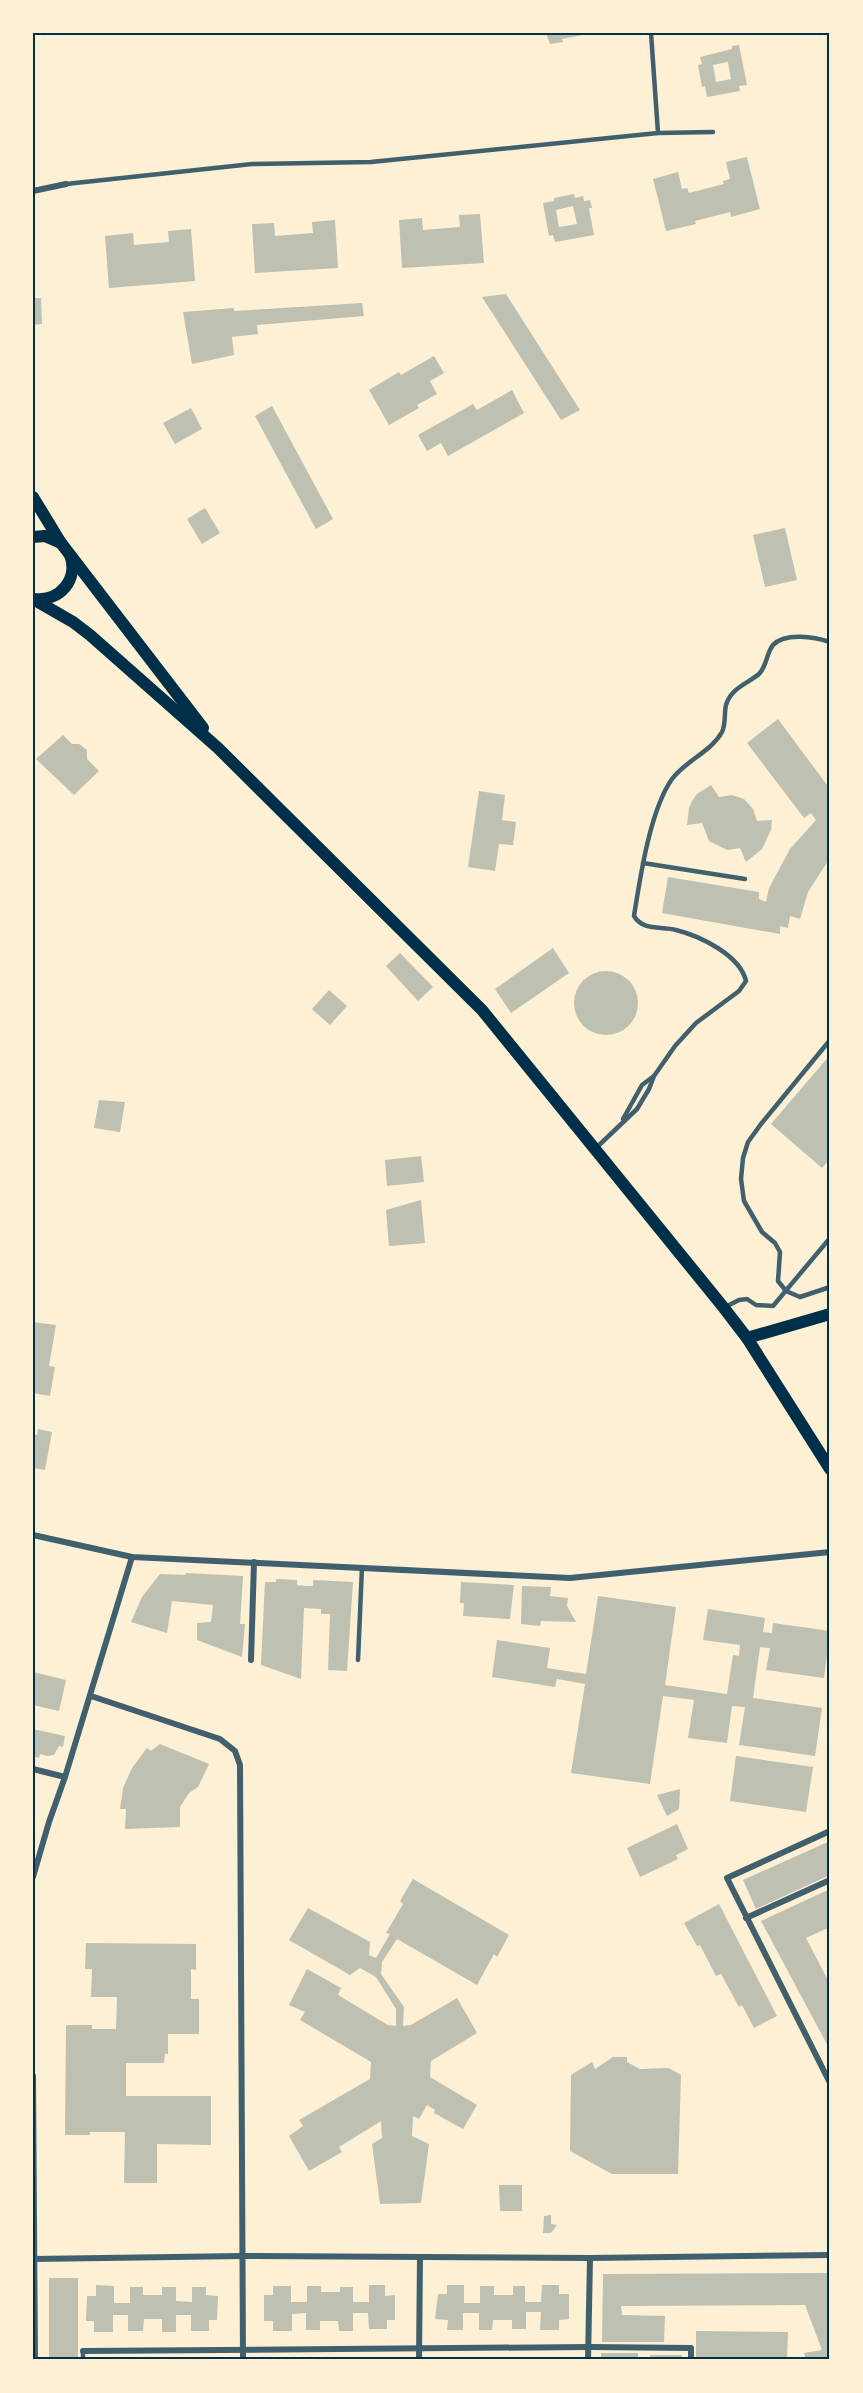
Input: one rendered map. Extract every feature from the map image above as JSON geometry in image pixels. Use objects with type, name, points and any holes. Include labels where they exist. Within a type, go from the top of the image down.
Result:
[{"type":"main road","points":[[33,497],[69,554],[218,748]]},
{"type":"main road","points":[[33,537],[45,536],[61,543]]},
{"type":"main road","points":[[33,599],[48,599],[66,588],[72,568],[69,554]]},
{"type":"main road","points":[[33,599],[73,622],[90,635],[218,748],[482,1010],[596,1148],[747,1338],[830,1469]]},
{"type":"main road","points":[[747,1338],[830,1314]]},
{"type":"main road","points":[[803,1424],[830,1459]]},
{"type":"street","points":[[33,191],[66,184]]},
{"type":"street","points":[[33,1535],[132,1557],[570,1578],[830,1552]]},
{"type":"street","points":[[33,1877],[91,1696],[132,1557]]},
{"type":"street","points":[[251,1660],[254,1562]]},
{"type":"street","points":[[91,1696],[220,1739],[235,1751],[240,1765],[243,2360]]},
{"type":"street","points":[[33,1769],[65,1777]]},
{"type":"street","points":[[830,1831],[727,1878],[830,2083]]},
{"type":"street","points":[[746,1918],[830,1881]]},
{"type":"street","points":[[33,2076],[35,2360]]},
{"type":"street","points":[[34,2259],[243,2256],[590,2258],[830,2255]]},
{"type":"street","points":[[418,2360],[420,2257]]},
{"type":"street","points":[[588,2360],[590,2258]]},
{"type":"street","points":[[83,2351],[691,2348],[691,2360]]},
{"type":"lane","points":[[651,33],[658,134]]},
{"type":"lane","points":[[66,184],[252,164],[371,162],[658,134],[713,132]]},
{"type":"lane","points":[[596,1148],[642,1102],[654,1076],[675,1046],[696,1023],[739,991],[746,981],[743,971],[731,958],[696,937],[676,930],[645,926],[638,923],[634,916],[643,863],[662,795],[673,777],[716,740],[723,730],[726,705],[732,694],[744,682],[758,675],[765,666],[774,645],[782,639],[811,636],[830,642]]},
{"type":"lane","points":[[643,863],[745,879]]},
{"type":"lane","points":[[830,1040],[748,1142],[743,1158],[741,1179],[744,1202],[762,1232],[775,1242],[780,1252],[778,1281],[786,1291],[800,1298],[830,1287]]},
{"type":"lane","points":[[622,1121],[642,1085],[654,1076]]},
{"type":"lane","points":[[724,1308],[739,1300],[747,1299],[756,1305],[773,1306],[830,1238]]},
{"type":"lane","points":[[358,1660],[362,1567]]},
{"type":"lane","points":[[83,2351],[83,2360]]},
{"type":"building","points":[[546,33],[587,33],[588,34],[550,44]]},
{"type":"building","points":[[739,45],[747,85],[739,86],[740,91],[707,97],[705,86],[702,87],[698,65],[702,64],[700,57],[732,49],[732,46]],"holes":[[[728,62],[731,79],[716,82],[713,65]]]},
{"type":"building","points":[[747,157],[760,209],[731,217],[730,212],[695,221],[696,224],[666,231],[653,179],[678,172],[682,189],[687,188],[689,193],[724,184],[723,181],[730,179],[726,162]]},
{"type":"building","points":[[574,194],[575,198],[583,196],[584,201],[590,200],[592,208],[589,208],[594,235],[555,242],[553,235],[549,236],[543,203],[554,201],[554,198]],"holes":[[[573,206],[577,224],[559,227],[556,210]]]},
{"type":"building","points":[[480,214],[484,263],[402,268],[399,220],[422,218],[423,230],[460,227],[459,215]]},
{"type":"building","points":[[335,220],[338,268],[255,273],[252,224],[274,223],[275,236],[313,233],[312,222]]},
{"type":"building","points":[[191,229],[195,281],[109,288],[105,236],[133,233],[134,245],[169,242],[168,231]]},
{"type":"building","points":[[506,294],[580,410],[561,420],[482,297]]},
{"type":"building","points":[[33,298],[41,298],[42,324],[33,325]]},
{"type":"building","points":[[362,303],[364,316],[257,325],[258,334],[232,337],[234,355],[192,364],[183,312]]},
{"type":"building","points":[[434,356],[444,373],[430,381],[437,394],[417,405],[419,408],[389,425],[369,390],[399,372],[401,375]]},
{"type":"building","points":[[512,390],[524,413],[448,456],[441,443],[427,451],[418,435],[473,404],[477,410]]},
{"type":"building","points":[[272,406],[333,519],[316,529],[255,416]]},
{"type":"building","points":[[191,408],[202,429],[175,444],[163,423]]},
{"type":"building","points":[[205,508],[220,533],[202,544],[187,519]]},
{"type":"building","points":[[785,528],[797,580],[765,587],[753,535]]},
{"type":"building","points":[[778,719],[830,789],[830,858],[808,892],[800,919],[790,916],[788,928],[780,926],[780,934],[662,913],[668,877],[759,892],[759,899],[766,902],[769,888],[790,849],[816,820],[811,813],[804,818],[747,743]]},
{"type":"building","points":[[63,735],[72,744],[79,744],[87,750],[87,759],[99,771],[74,795],[36,759]]},
{"type":"building","points":[[711,785],[719,797],[732,795],[744,799],[753,809],[757,821],[772,820],[771,830],[762,849],[746,862],[740,848],[727,850],[709,841],[702,823],[687,825],[692,801],[697,794]]},
{"type":"building","points":[[479,791],[505,795],[502,820],[516,822],[513,845],[499,844],[495,871],[468,867]]},
{"type":"building","points":[[553,948],[569,973],[511,1013],[495,989]]},
{"type":"building","points":[[400,953],[433,987],[418,1001],[386,966]]},
{"type":"building","points":[[606,971],[624,977],[632,985],[638,1003],[632,1021],[624,1029],[606,1035],[588,1029],[580,1021],[574,1003],[580,985],[588,977]]},
{"type":"building","points":[[329,990],[347,1006],[330,1025],[312,1009]]},
{"type":"building","points":[[830,1055],[830,1159],[822,1168],[771,1124]]},
{"type":"building","points":[[99,1100],[125,1102],[120,1132],[94,1128]]},
{"type":"building","points":[[421,1156],[424,1182],[387,1186],[385,1160]]},
{"type":"building","points":[[421,1200],[425,1243],[389,1246],[386,1210]]},
{"type":"building","points":[[33,1322],[56,1325],[49,1366],[55,1367],[50,1396],[33,1393]]},
{"type":"building","points":[[38,1429],[52,1432],[45,1470],[33,1468],[33,1434],[37,1435]]},
{"type":"building","points":[[186,1573],[243,1576],[240,1624],[245,1624],[242,1657],[197,1640],[197,1623],[211,1622],[213,1605],[172,1601],[167,1633],[131,1622],[142,1597],[160,1574],[185,1575]]},
{"type":"building","points":[[276,1579],[297,1580],[297,1585],[306,1586],[313,1586],[313,1580],[353,1582],[347,1671],[328,1670],[330,1614],[321,1614],[321,1609],[304,1608],[301,1679],[261,1665],[265,1582],[276,1582]]},
{"type":"building","points":[[461,1582],[514,1585],[510,1619],[463,1616],[464,1603],[460,1603]]},
{"type":"building","points":[[522,1586],[551,1587],[550,1596],[568,1598],[567,1606],[576,1622],[541,1621],[540,1626],[521,1624]]},
{"type":"building","points":[[598,1596],[676,1607],[665,1685],[727,1694],[733,1655],[739,1656],[740,1645],[703,1640],[708,1609],[765,1618],[763,1632],[772,1633],[773,1623],[830,1631],[824,1678],[766,1670],[770,1648],[760,1647],[753,1698],[822,1708],[815,1756],[739,1745],[745,1707],[732,1706],[727,1743],[688,1738],[694,1700],[663,1696],[650,1784],[571,1773],[585,1684],[557,1679],[555,1687],[492,1677],[497,1640],[550,1648],[547,1668],[586,1674]]},
{"type":"building","points":[[33,1672],[66,1680],[59,1711],[33,1705]]},
{"type":"building","points":[[33,1729],[65,1736],[63,1747],[59,1746],[54,1755],[40,1754],[39,1758],[33,1756]]},
{"type":"building","points":[[160,1744],[209,1764],[198,1787],[189,1793],[180,1807],[180,1827],[125,1829],[126,1809],[120,1809],[123,1788],[132,1768],[147,1748],[151,1751]]},
{"type":"building","points":[[736,1756],[813,1767],[806,1812],[730,1801]]},
{"type":"building","points":[[680,1789],[679,1809],[667,1816],[657,1795]]},
{"type":"building","points":[[677,1824],[688,1849],[676,1855],[678,1859],[640,1877],[627,1848]]},
{"type":"building","points":[[830,1841],[830,1875],[756,1909],[743,1880]]},
{"type":"building","points":[[413,1879],[509,1935],[497,1957],[494,1954],[477,1985],[397,1939],[382,1962],[381,1974],[404,2007],[403,2026],[411,2025],[457,1998],[477,2033],[431,2061],[430,2077],[477,2105],[463,2129],[434,2113],[435,2110],[427,2105],[419,2119],[413,2116],[412,2136],[429,2144],[421,2203],[380,2204],[372,2144],[382,2138],[381,2121],[339,2147],[342,2152],[309,2171],[289,2136],[303,2126],[299,2120],[370,2079],[371,2062],[300,2020],[305,2012],[289,2005],[307,1969],[341,1988],[338,1995],[388,2025],[396,2026],[396,2009],[376,1977],[360,1968],[350,1975],[289,1940],[308,1908],[370,1942],[369,1955],[376,1958],[390,1934],[386,1933],[403,1904],[400,1901]]},
{"type":"building","points":[[830,1889],[830,1927],[806,1938],[830,1984],[830,2050],[761,1921]]},
{"type":"building","points":[[719,1904],[777,2016],[754,2028],[742,2005],[739,2007],[721,1974],[716,1976],[700,1945],[697,1946],[684,1923]]},
{"type":"building","points":[[86,1943],[196,1944],[196,1970],[191,1969],[191,1999],[199,1999],[199,2034],[168,2034],[168,2054],[165,2054],[164,2063],[126,2063],[126,2096],[211,2096],[211,2145],[157,2144],[157,2183],[124,2183],[125,2132],[65,2135],[66,2025],[92,2025],[92,2029],[116,2029],[117,1997],[91,1997],[92,1969],[85,1969]]},
{"type":"building","points":[[613,2057],[627,2057],[627,2062],[640,2069],[669,2068],[681,2075],[678,2174],[612,2174],[570,2151],[571,2075],[592,2062],[595,2069]]},
{"type":"building","points":[[499,2185],[522,2185],[522,2211],[500,2211]]},
{"type":"building","points":[[551,2215],[551,2224],[557,2225],[551,2233],[543,2233],[544,2216]]},
{"type":"building","points":[[830,2273],[830,2360],[806,2360],[804,2353],[822,2350],[805,2305],[621,2306],[622,2315],[665,2316],[664,2342],[602,2342],[603,2274]]},
{"type":"building","points":[[49,2278],[78,2278],[78,2360],[49,2360]]},
{"type":"building","points":[[96,2285],[114,2286],[114,2303],[130,2303],[130,2287],[143,2287],[143,2295],[162,2295],[162,2287],[176,2287],[176,2301],[192,2302],[192,2287],[206,2287],[206,2295],[218,2296],[217,2320],[209,2320],[209,2331],[191,2331],[191,2315],[176,2315],[176,2332],[162,2332],[162,2319],[144,2319],[143,2331],[128,2331],[128,2315],[113,2315],[113,2332],[94,2332],[94,2321],[86,2321],[87,2296],[96,2296]]},
{"type":"building","points":[[369,2285],[385,2285],[385,2296],[395,2295],[395,2320],[387,2320],[387,2329],[369,2329],[368,2313],[353,2313],[353,2331],[339,2331],[338,2321],[320,2321],[320,2330],[306,2330],[306,2313],[292,2314],[292,2331],[273,2331],[273,2321],[264,2321],[264,2295],[273,2295],[273,2286],[291,2286],[291,2302],[307,2302],[307,2286],[321,2286],[321,2292],[340,2292],[340,2287],[353,2287],[353,2302],[369,2302]]},
{"type":"building","points":[[447,2285],[464,2285],[464,2303],[480,2303],[480,2286],[494,2286],[494,2295],[513,2295],[513,2286],[525,2286],[525,2302],[541,2302],[542,2285],[559,2285],[559,2294],[569,2294],[569,2319],[559,2320],[559,2330],[540,2330],[541,2312],[526,2312],[526,2329],[512,2329],[512,2320],[493,2320],[492,2330],[479,2330],[479,2313],[463,2313],[463,2330],[447,2330],[448,2320],[435,2319],[438,2294],[447,2294]]},
{"type":"building","points":[[696,2331],[788,2332],[787,2360],[696,2360]]},
{"type":"building","points":[[601,2353],[638,2353],[638,2360],[601,2360]]},
{"type":"building","points":[[650,2355],[682,2355],[682,2360],[651,2360]]}]
